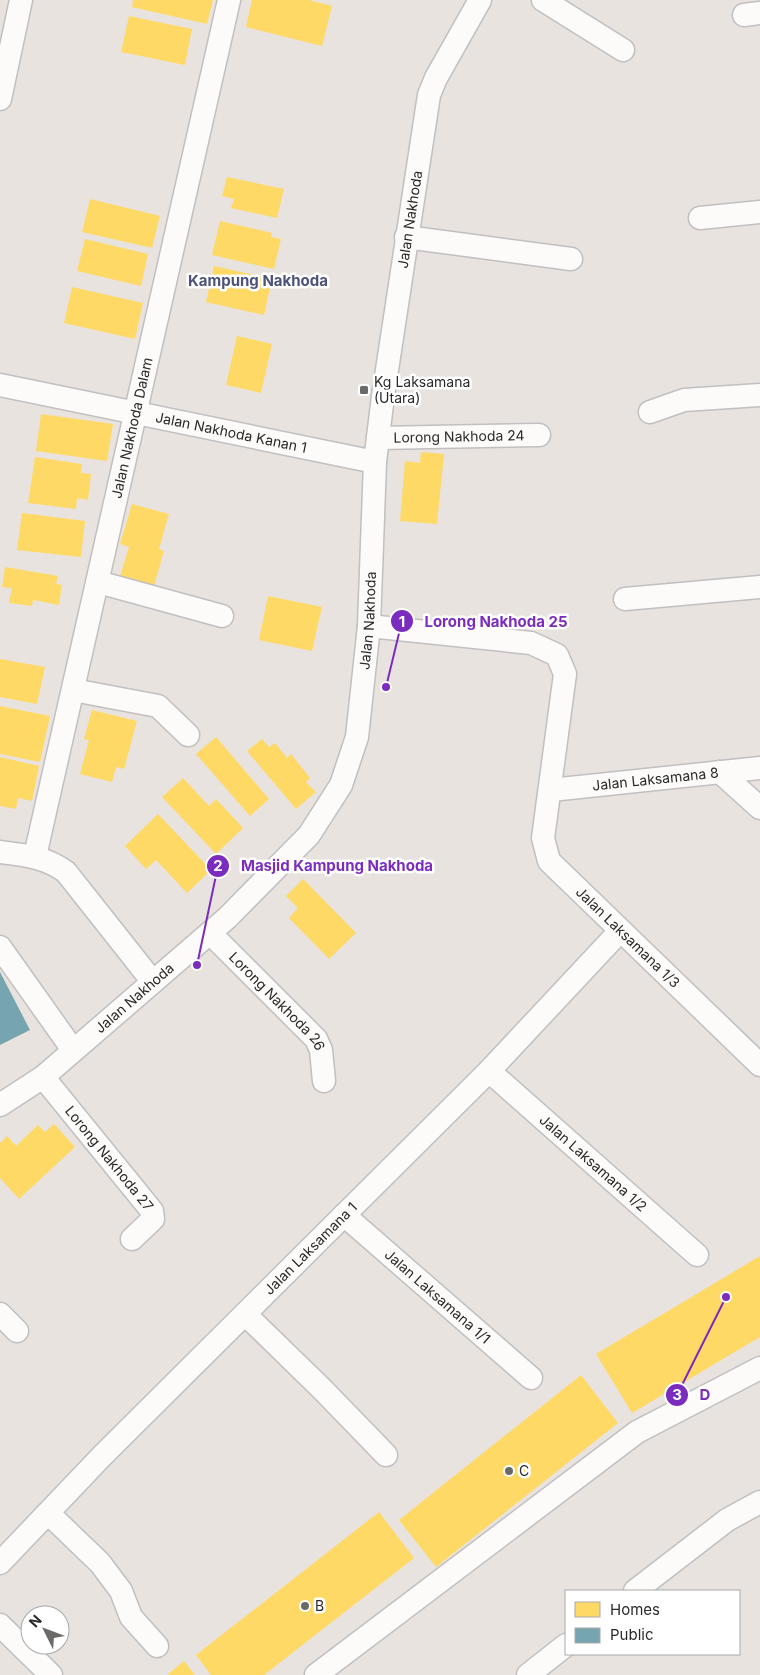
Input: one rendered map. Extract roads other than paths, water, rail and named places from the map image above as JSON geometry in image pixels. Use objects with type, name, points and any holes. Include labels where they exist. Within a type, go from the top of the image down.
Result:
[{"type":"street","points":[[0,99],[20,0]]},
{"type":"street","name":"Jalan Nakhoda Dalam","points":[[35,856],[229,0]]},
{"type":"street","name":"Jalan Nakhoda","points":[[0,1105],[43,1077],[210,933],[309,835],[341,785],[357,736],[369,626],[375,462],[406,238],[429,95],[436,78],[480,0]]},
{"type":"street","points":[[543,0],[623,50]]},
{"type":"street","points":[[700,218],[760,212]]},
{"type":"street","points":[[406,238],[571,259]]},
{"type":"street","name":"Jalan Nakhoda Kanan 1","points":[[0,385],[375,462]]},
{"type":"street","points":[[650,412],[684,400],[760,394]]},
{"type":"street","name":"Lorong Nakhoda 24","points":[[378,438],[539,435]]},
{"type":"street","points":[[98,582],[222,616]]},
{"type":"street","points":[[625,599],[760,587]]},
{"type":"street","name":"Jalan Laksamana 1/3","points":[[369,626],[531,643],[557,655],[566,674],[543,838],[548,861],[760,1065]]},
{"type":"street","points":[[73,690],[158,706],[188,735]]},
{"type":"street","name":"Jalan Laksamana 8","points":[[551,790],[760,768]]},
{"type":"street","points":[[720,772],[760,808]]},
{"type":"street","points":[[0,852],[35,856],[53,862],[66,872],[153,982]]},
{"type":"street","name":"Jalan Laksamana 1","points":[[0,1563],[488,1071],[620,931]]},
{"type":"street","name":"Lorong Nakhoda 26","points":[[210,933],[316,1039],[320,1050],[324,1081]]},
{"type":"street","points":[[0,947],[73,1050]]},
{"type":"street","name":"Jalan Laksamana 1/2","points":[[488,1071],[697,1255]]},
{"type":"street","name":"Lorong Nakhoda 27","points":[[43,1077],[152,1211],[153,1220],[132,1239]]},
{"type":"street","name":"Jalan Laksamana 1/1","points":[[344,1215],[531,1378]]},
{"type":"street","points":[[0,1314],[17,1331]]},
{"type":"street","points":[[245,1314],[322,1389],[386,1456]]},
{"type":"street","points":[[316,1675],[637,1432],[760,1368]]},
{"type":"street","points":[[636,1590],[727,1520],[760,1502]]},
{"type":"street","points":[[48,1513],[100,1564],[121,1591],[131,1616],[157,1646]]},
{"type":"street","points":[[0,1625],[51,1675]]},
{"type":"street","points":[[528,1675],[565,1646]]},
{"type":"place","name":"Kg Laksamana (Utara)","points":[[364,390]]},
{"type":"place","name":"Lorong Nakhoda 25","points":[[386,687]]},
{"type":"place","name":"Masjid Kampung Nakhoda","points":[[197,965]]},
{"type":"place","name":"D","points":[[726,1297]]},
{"type":"place","name":"C","points":[[509,1471]]},
{"type":"place","name":"B","points":[[305,1606]]},
{"type":"district","name":"Kampung Nakhoda","points":[[258,281]]}]
